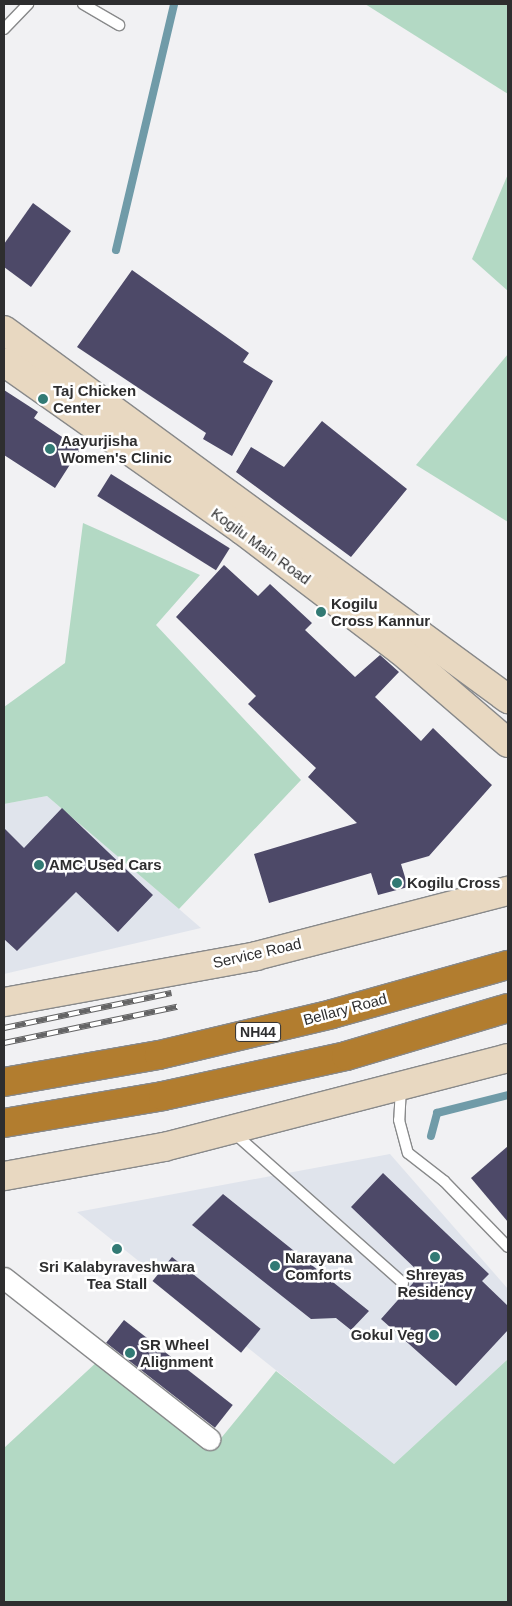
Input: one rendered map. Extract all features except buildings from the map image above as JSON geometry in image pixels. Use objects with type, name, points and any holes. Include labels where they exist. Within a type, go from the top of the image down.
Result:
[{"type":"highway","name":"Bellary Road","points":[[4,1082],[159,1055],[332,1014],[508,965]]},
{"type":"highway","points":[[4,1124],[162,1096],[346,1056],[508,1008]]},
{"type":"main road","name":"Kogilu Main Road","points":[[4,330],[508,699]]},
{"type":"main road","name":"Kogilu Main Road","points":[[4,362],[249,536],[505,730]]},
{"type":"main road","name":"Service Road","points":[[4,1002],[256,956],[508,892]]},
{"type":"main road","points":[[4,1176],[164,1148],[508,1058]]},
{"type":"street","points":[[4,1278],[209,1440]]},
{"type":"lane","points":[[4,29],[28,4]]},
{"type":"lane","points":[[83,4],[120,25]]},
{"type":"lane","points":[[401,1086],[399,1120],[408,1153],[444,1181],[508,1247]]},
{"type":"lane","points":[[232,1130],[403,1283]]},
{"type":"shaded area","points":[[47,796],[201,928],[4,974],[4,804]]},
{"type":"shaded area","points":[[390,1154],[508,1289],[508,1359],[394,1464],[77,1212]]},
{"type":"green space","points":[[365,4],[508,4],[508,94]]},
{"type":"green space","points":[[508,174],[508,291],[472,259]]},
{"type":"green space","points":[[508,354],[508,522],[416,465]]},
{"type":"green space","points":[[83,523],[200,575],[156,625],[301,780],[179,909],[47,796],[4,804],[4,707],[65,663]]},
{"type":"green space","points":[[508,1359],[508,1602],[4,1602],[4,1448],[99,1360],[213,1448],[276,1371],[394,1464]]},
{"type":"waterway","points":[[116,250],[174,4]]},
{"type":"waterway","points":[[431,1136],[437,1113],[508,1095]]},
{"type":"railway","points":[[4,1028],[171,993]]},
{"type":"railway","points":[[4,1043],[177,1007]]},
{"type":"place","name":"Taj Chicken Center","points":[[43,399]]},
{"type":"place","name":"Aayurjisha Women's Clinic","points":[[50,449]]},
{"type":"place","name":"Kogilu Cross Kannur","points":[[321,612]]},
{"type":"place","name":"AMC Used Cars","points":[[39,865]]},
{"type":"place","name":"Kogilu Cross","points":[[397,883]]},
{"type":"place","name":"Sri Kalabyraveshwara Tea Stall","points":[[117,1249]]},
{"type":"place","name":"Shreyas Residency","points":[[435,1257]]},
{"type":"place","name":"Narayana Comforts","points":[[275,1266]]},
{"type":"place","name":"Gokul Veg","points":[[434,1335]]},
{"type":"place","name":"SR Wheel Alignment","points":[[130,1353]]}]
